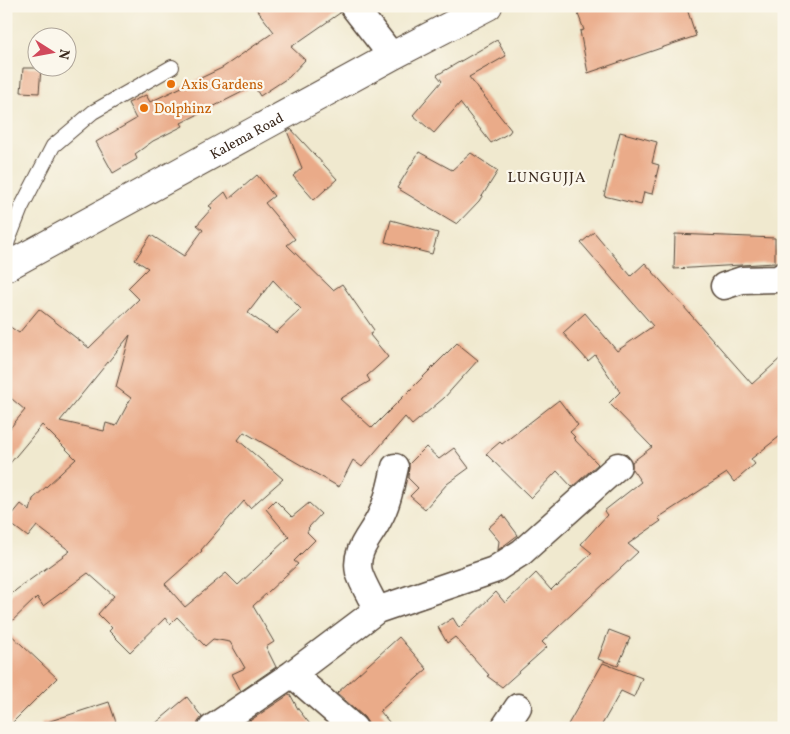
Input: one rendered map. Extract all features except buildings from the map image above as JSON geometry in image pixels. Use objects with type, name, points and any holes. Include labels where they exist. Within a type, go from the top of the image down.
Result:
[{"type":"street","points":[[352,6],[392,56]]},
{"type":"street","name":"Kalema Road","points":[[6,267],[392,56],[488,6]]},
{"type":"street","points":[[724,286],[742,280],[778,279],[784,275]]},
{"type":"street","points":[[378,610],[359,572],[358,558],[362,546],[380,518],[388,496],[395,466]]},
{"type":"street","points":[[212,728],[292,674],[378,610],[494,570],[522,552],[618,466]]},
{"type":"street","points":[[292,674],[354,728]]},
{"type":"lane","points":[[6,249],[21,208],[53,146],[93,112],[172,67]]},
{"type":"place","name":"Axis Gardens","points":[[171,84]]},
{"type":"place","name":"Dolphinz","points":[[144,108]]},
{"type":"district","name":"LUNGUJJA","points":[[547,177]]}]
